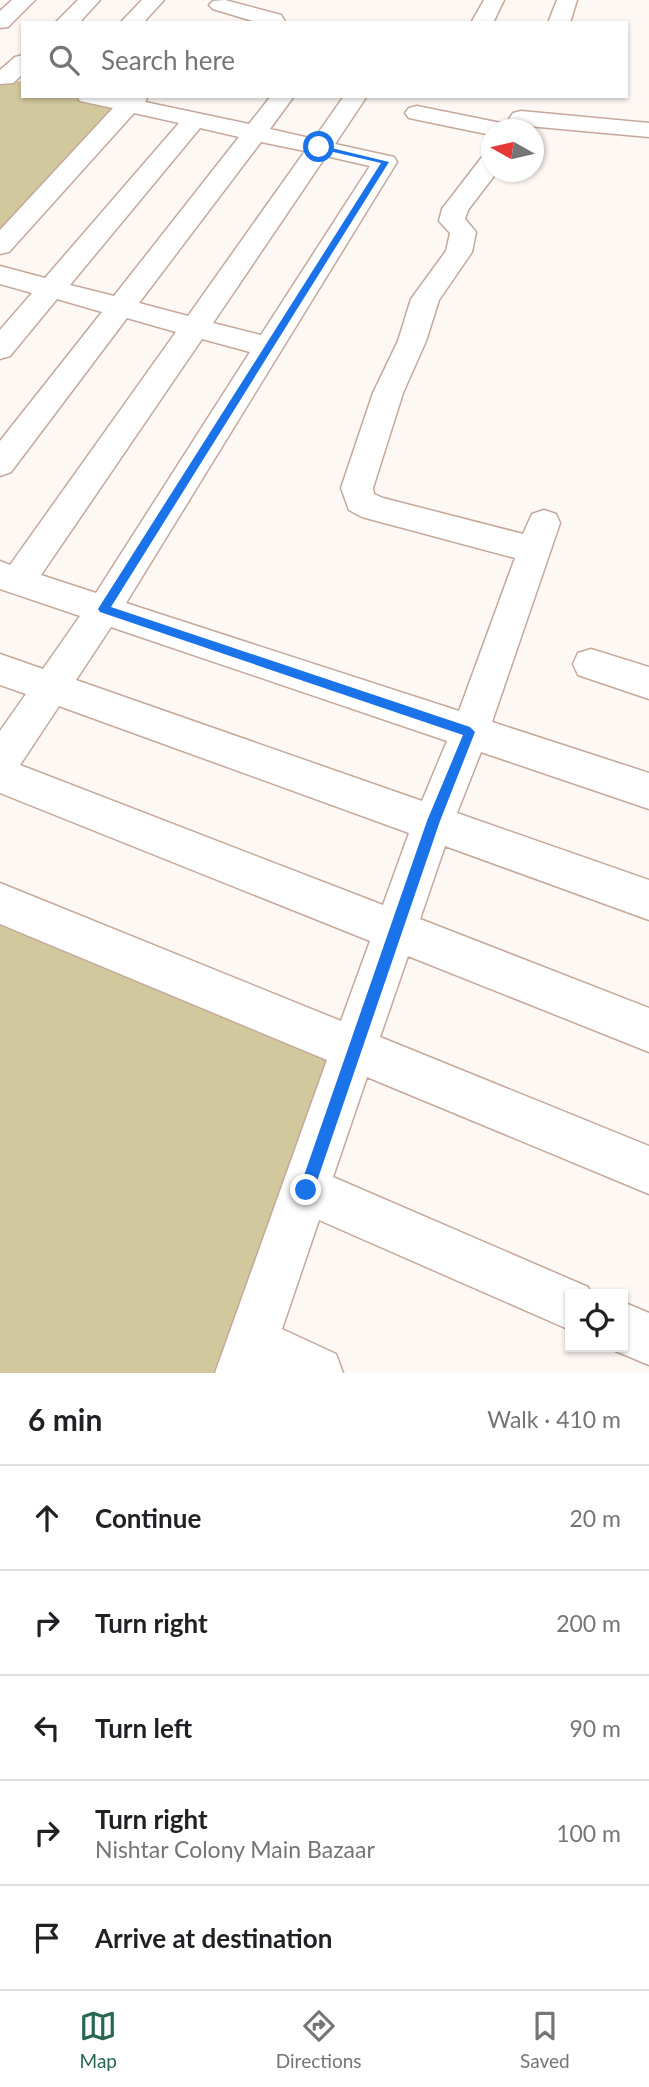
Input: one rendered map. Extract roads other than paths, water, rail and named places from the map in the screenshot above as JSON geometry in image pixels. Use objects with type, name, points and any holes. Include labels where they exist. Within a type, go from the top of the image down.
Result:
[{"type":"street","points":[[0,22],[25,0]]},
{"type":"street","points":[[68,21],[90,0]]},
{"type":"street","points":[[133,21],[154,0]]},
{"type":"street","points":[[483,21],[494,0]]},
{"type":"street","points":[[560,21],[567,0]]},
{"type":"street","points":[[206,21],[223,3],[274,21]]},
{"type":"street","points":[[9,79],[21,64]]},
{"type":"street","points":[[106,98],[133,101],[192,119],[319,147],[407,129],[516,118],[649,130]]},
{"type":"street","points":[[0,349],[208,98]]},
{"type":"street","points":[[0,464],[281,98]]},
{"type":"street","points":[[355,98],[194,327],[9,578],[649,791]]},
{"type":"street","points":[[0,246],[133,101]]},
{"type":"street","points":[[0,763],[104,609],[407,129]]},
{"type":"street","points":[[317,1373],[247,1358],[356,1050],[433,821],[470,732],[539,536],[374,508],[360,501],[357,488],[388,393],[412,341],[425,299],[458,252],[463,232],[452,221],[455,209],[481,176]]},
{"type":"street","points":[[0,275],[268,347]]},
{"type":"street","points":[[590,664],[649,683]]},
{"type":"street","points":[[0,669],[649,900]]},
{"type":"street","points":[[0,775],[649,1030]]},
{"type":"street","points":[[0,903],[649,1170]]},
{"type":"street","points":[[306,1190],[565,1303]]},
{"type":"street","points":[[628,1330],[649,1339]]}]
